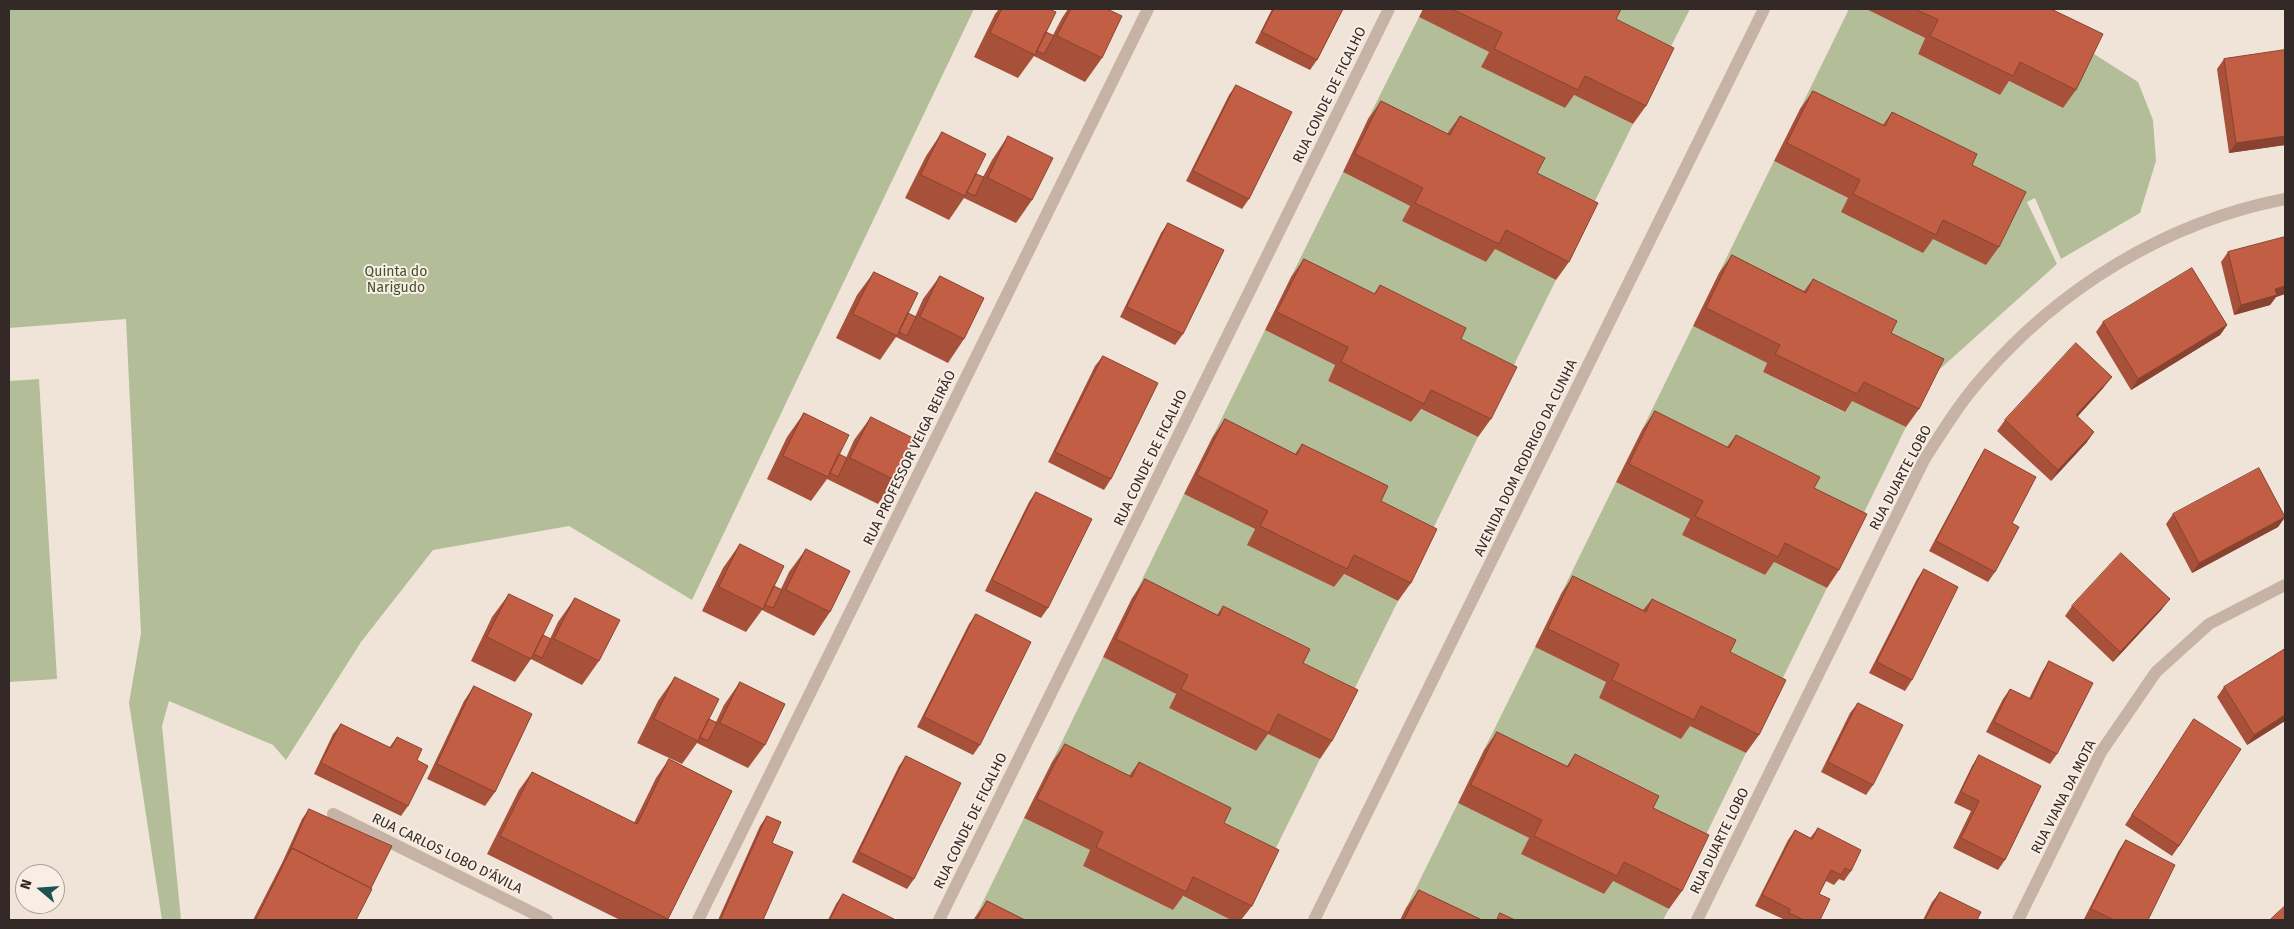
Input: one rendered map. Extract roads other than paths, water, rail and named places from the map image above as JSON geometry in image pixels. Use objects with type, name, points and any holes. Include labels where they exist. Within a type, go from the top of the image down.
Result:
[{"type":"street","name":"RUA PROFESSOR VEIGA BEIRÃO","points":[[698,920],[1148,9]]},
{"type":"street","name":"RUA CONDE DE FICALHO","points":[[939,920],[1389,9]]},
{"type":"street","name":"AVENIDA DOM RODRIGO DA CUNHA","points":[[1314,920],[1764,9]]},
{"type":"street","name":"RUA DUARTE LOBO","points":[[1697,920],[1924,460],[1950,419],[1980,380],[2013,344],[2049,311],[2088,282],[2130,256],[2173,234],[2219,216],[2285,199]]},
{"type":"street","name":"RUA VIANA DA MOTA","points":[[2023,919],[2101,752],[2156,672],[2209,624],[2285,585]]},
{"type":"street","name":"RUA CARLOS LOBO D'ÁVILA","points":[[333,814],[547,920]]},
{"type":"park label","name":"Quinta do Narigudo","points":[[396,280]]}]
